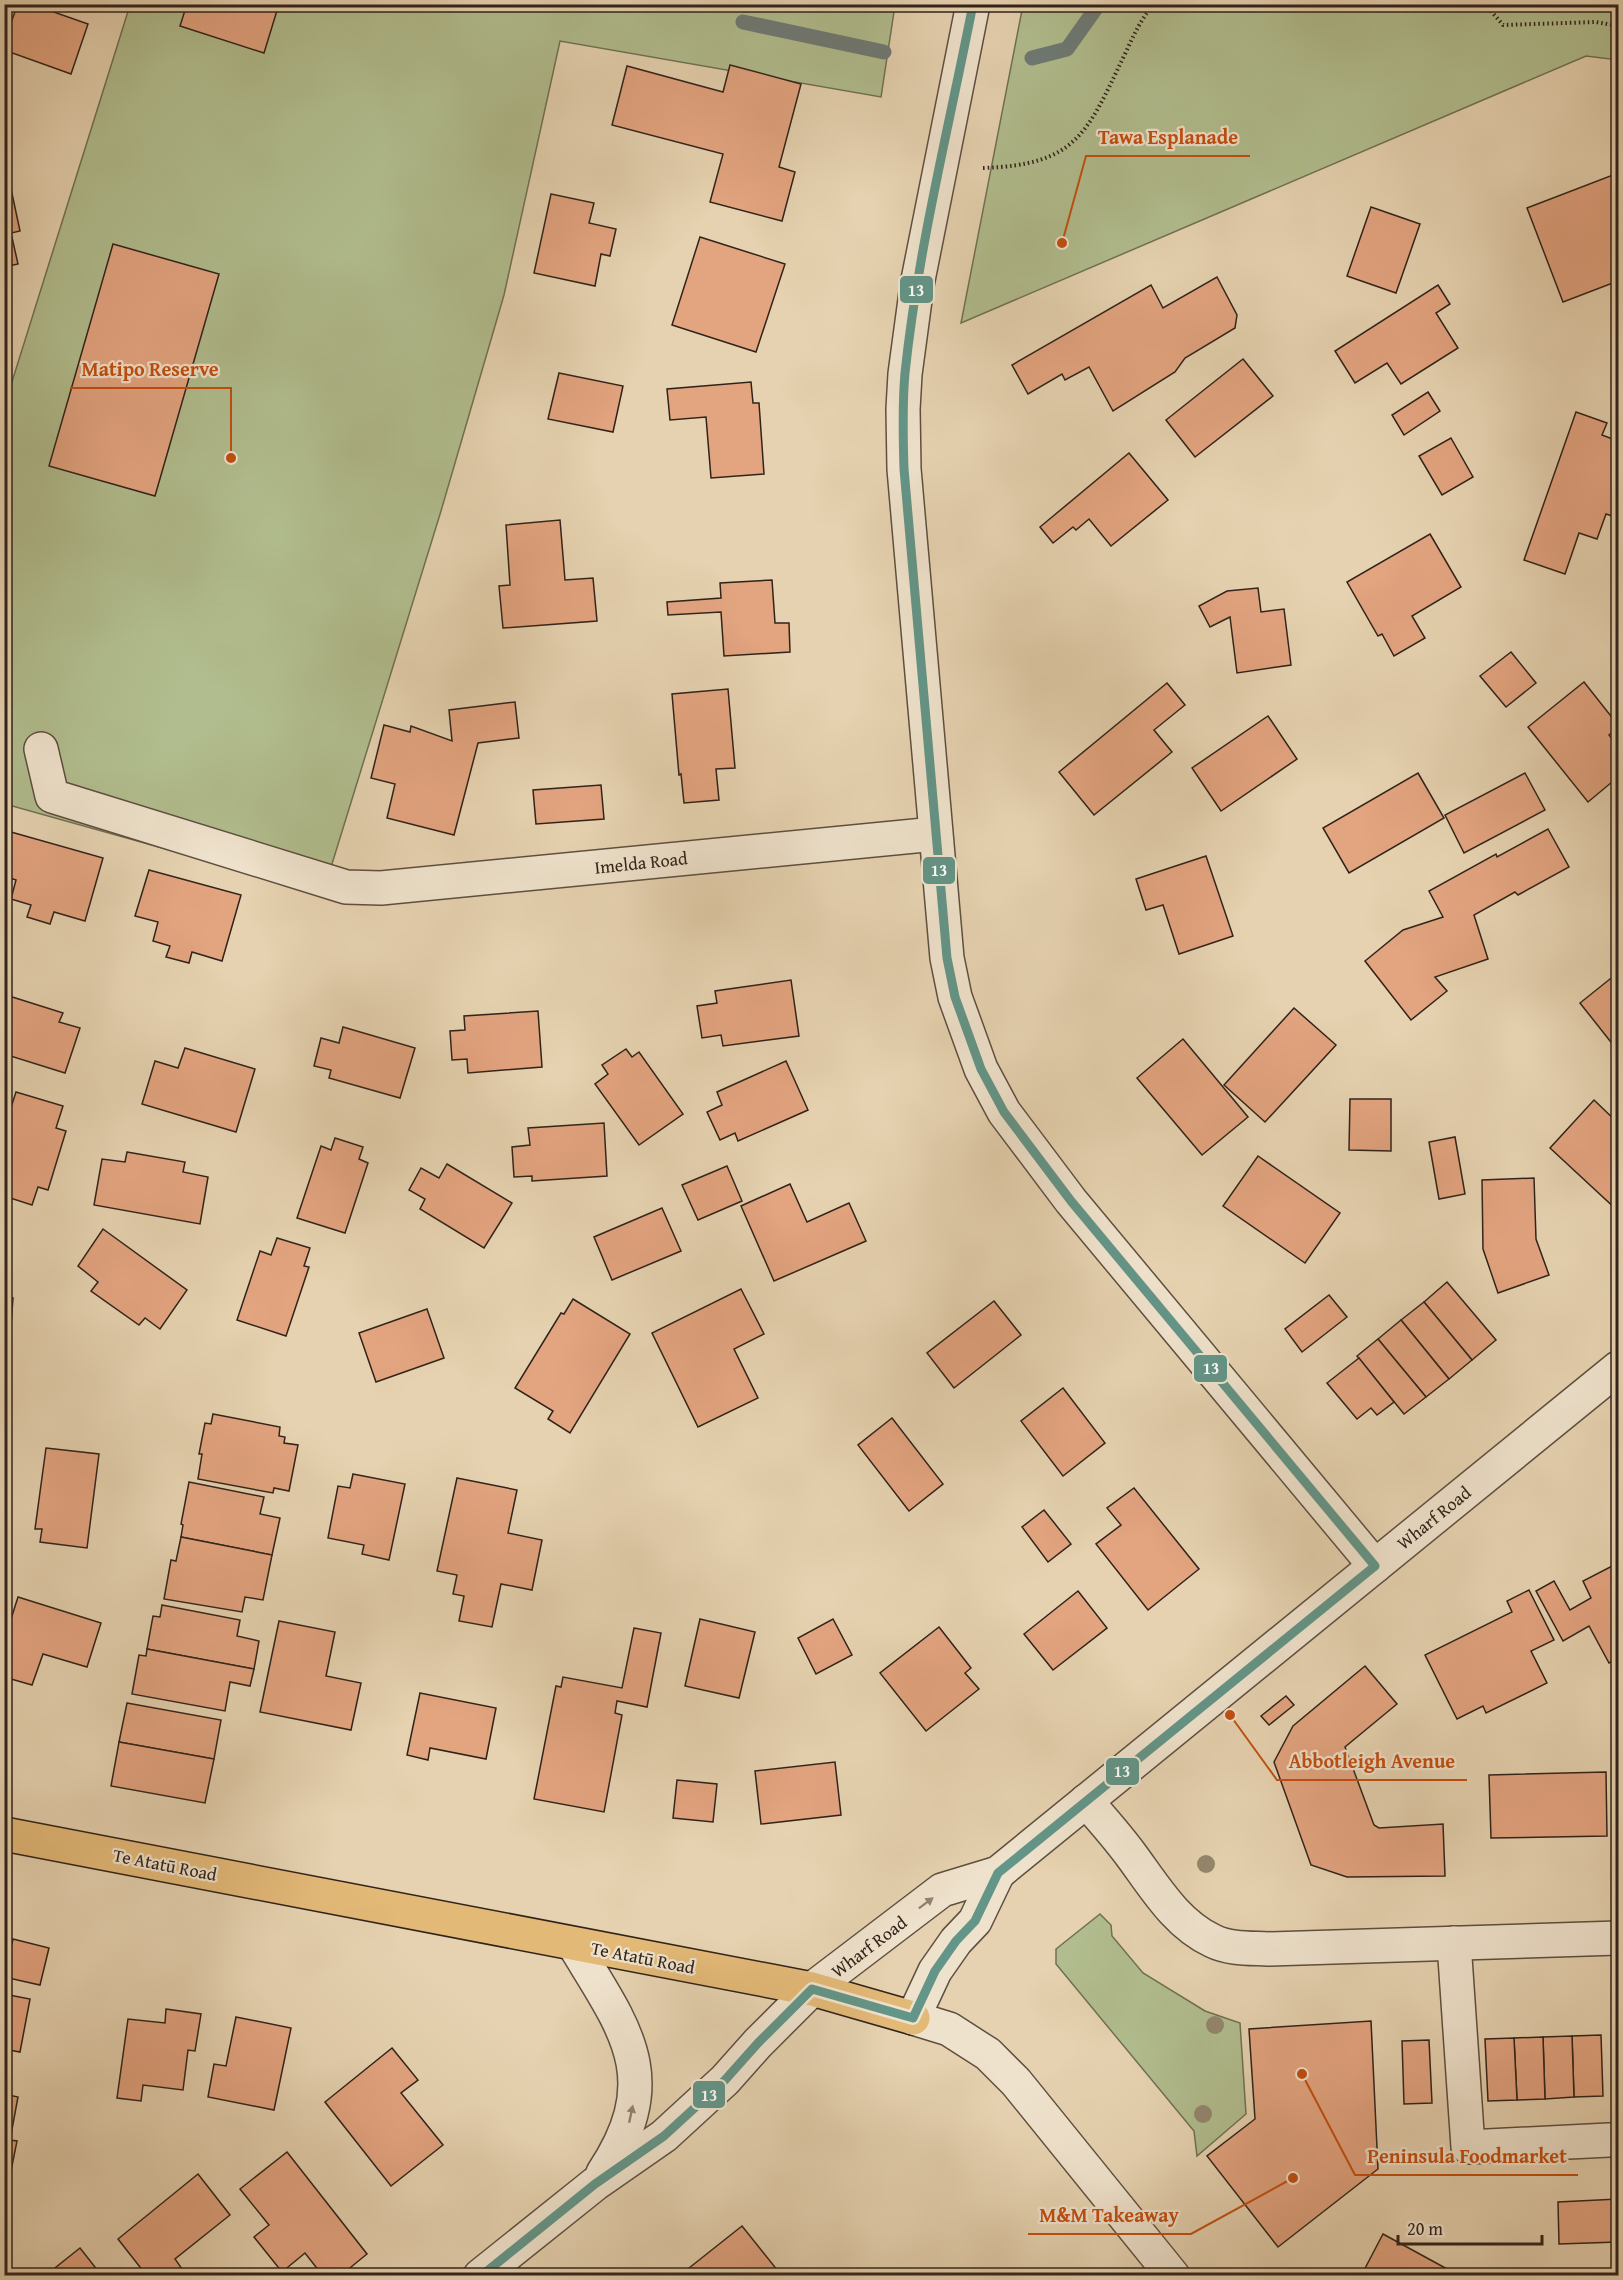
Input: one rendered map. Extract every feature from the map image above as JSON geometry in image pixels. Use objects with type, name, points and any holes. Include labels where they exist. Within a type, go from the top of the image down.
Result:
[{"type":"main road","name":"Te Atatū Road","points":[[4,1834],[812,1989],[913,2018]]},
{"type":"street","points":[[973,4],[917,285],[905,374],[903,409],[904,469],[935,834],[947,958],[955,997],[981,1069],[1005,1112],[1071,1201],[1375,1566]]},
{"type":"street","name":"Imelda Road","points":[[41,749],[52,796],[346,886],[381,888],[935,834]]},
{"type":"street","name":"Wharf Road","points":[[480,2276],[595,2184],[664,2136],[725,2080],[812,1989],[942,1890],[998,1874],[1618,1368]]},
{"type":"street","points":[[1086,1801],[1114,1832],[1171,1908],[1190,1926],[1214,1941],[1242,1948],[1268,1949],[1618,1938]]},
{"type":"street","name":"Wharf Road","points":[[913,2018],[935,1971],[975,1921],[998,1874]]},
{"type":"street","points":[[1454,1943],[1468,2147],[1609,2140]]},
{"type":"street","points":[[574,1944],[627,2035],[634,2060],[632,2116],[620,2147],[595,2184]]},
{"type":"street","name":"Te Atatū Road","points":[[913,2018],[949,2029],[995,2061],[1016,2082],[1173,2276]]},
{"type":"path","points":[[983,168],[1013,167],[1037,162],[1071,145],[1096,114],[1142,18],[1154,4]]},
{"type":"path","points":[[1485,4],[1503,25],[1596,22],[1618,26]]},
{"type":"green space","points":[[130,5],[895,5],[881,97],[560,41],[504,295],[441,511],[323,893],[5,804],[5,404]]},
{"type":"green space","points":[[1023,5],[1618,5],[1618,60],[1586,56],[961,323]]},
{"type":"green space","points":[[1100,1914],[1111,1925],[1112,1936],[1143,1973],[1205,2011],[1240,2023],[1246,2114],[1197,2156],[1194,2131],[1056,1964],[1056,1949]]},
{"type":"building","points":[[18,4],[31,4],[88,24],[71,74],[4,50],[4,41]]},
{"type":"building","points":[[187,4],[279,4],[264,53],[180,26]]},
{"type":"building","points":[[730,65],[801,84],[779,167],[795,172],[782,221],[710,202],[723,154],[612,125],[627,66],[723,92]]},
{"type":"building","points":[[4,156],[20,231],[11,233],[18,264],[4,267]]},
{"type":"building","points":[[1618,173],[1618,281],[1563,302],[1527,208]]},
{"type":"building","points":[[551,194],[594,203],[589,223],[616,229],[610,256],[601,254],[595,286],[534,273]]},
{"type":"building","points":[[1371,207],[1420,224],[1396,293],[1347,276]]},
{"type":"building","points":[[700,237],[785,264],[756,352],[672,325]]},
{"type":"building","points":[[113,244],[219,274],[155,496],[49,466]]},
{"type":"building","points":[[1217,277],[1237,315],[1235,328],[1185,358],[1175,372],[1113,411],[1089,367],[1065,380],[1062,374],[1028,394],[1012,365],[1151,285],[1163,308]]},
{"type":"building","points":[[1438,285],[1450,304],[1436,313],[1458,348],[1401,384],[1387,363],[1355,383],[1335,351]]},
{"type":"building","points":[[1243,359],[1273,396],[1195,457],[1166,420]]},
{"type":"building","points":[[559,373],[623,386],[613,432],[548,419]]},
{"type":"building","points":[[751,382],[753,403],[759,403],[764,474],[711,478],[706,417],[670,420],[667,389]]},
{"type":"building","points":[[1428,392],[1440,411],[1404,435],[1392,415]]},
{"type":"building","points":[[1576,412],[1607,423],[1602,435],[1618,441],[1618,518],[1606,514],[1597,539],[1579,533],[1565,574],[1524,560]]},
{"type":"building","points":[[1451,438],[1473,477],[1442,495],[1419,456]]},
{"type":"building","points":[[1129,453],[1168,500],[1111,546],[1089,519],[1076,530],[1073,527],[1053,543],[1040,527]]},
{"type":"building","points":[[560,520],[565,580],[593,578],[597,621],[503,628],[499,586],[510,585],[506,525]]},
{"type":"building","points":[[1430,534],[1461,587],[1412,616],[1425,638],[1394,656],[1382,634],[1378,636],[1347,582]]},
{"type":"building","points":[[772,580],[775,623],[789,623],[790,652],[724,656],[721,612],[668,615],[667,602],[721,598],[720,583]]},
{"type":"building","points":[[1258,588],[1261,612],[1284,609],[1291,665],[1237,673],[1230,617],[1210,627],[1199,606],[1227,591]]},
{"type":"building","points":[[1511,652],[1536,683],[1506,707],[1480,676]]},
{"type":"building","points":[[1584,682],[1618,725],[1618,728],[1609,735],[1618,747],[1618,777],[1588,802],[1528,727]]},
{"type":"building","points":[[1167,683],[1185,705],[1154,730],[1172,752],[1094,815],[1059,772]]},
{"type":"building","points":[[728,689],[735,768],[716,769],[719,800],[684,803],[681,774],[679,775],[672,694]]},
{"type":"building","points":[[515,702],[519,738],[478,743],[454,835],[387,818],[395,784],[371,778],[384,725],[410,732],[411,726],[452,741],[449,710]]},
{"type":"building","points":[[1268,716],[1297,759],[1221,811],[1192,768]]},
{"type":"building","points":[[1418,773],[1444,818],[1349,873],[1323,828]]},
{"type":"building","points":[[1525,773],[1545,810],[1464,853],[1445,815]]},
{"type":"building","points":[[601,785],[604,819],[536,824],[533,790]]},
{"type":"building","points":[[1548,829],[1569,867],[1518,895],[1515,892],[1474,915],[1488,959],[1435,977],[1447,991],[1411,1020],[1365,961],[1403,930],[1443,917],[1429,891],[1496,854],[1497,857]]},
{"type":"building","points":[[11,832],[103,858],[85,921],[54,912],[50,924],[27,917],[31,905],[11,899],[16,880],[4,876],[4,854]]},
{"type":"building","points":[[1206,856],[1233,936],[1179,954],[1163,905],[1146,910],[1136,879]]},
{"type":"building","points":[[149,870],[241,895],[222,961],[192,952],[189,963],[166,957],[170,946],[153,941],[158,922],[135,916]]},
{"type":"building","points":[[1615,975],[1618,979],[1618,1051],[1580,1003]]},
{"type":"building","points":[[791,980],[799,1036],[723,1046],[721,1035],[702,1038],[697,1006],[717,1003],[715,991]]},
{"type":"building","points":[[6,995],[63,1013],[59,1022],[80,1028],[65,1073],[4,1054]]},
{"type":"building","points":[[1294,1008],[1336,1045],[1265,1122],[1224,1085]]},
{"type":"building","points":[[538,1011],[542,1067],[468,1073],[467,1059],[452,1060],[450,1031],[465,1030],[464,1016]]},
{"type":"building","points":[[343,1027],[415,1048],[400,1098],[329,1078],[331,1070],[314,1066],[321,1038],[339,1043]]},
{"type":"building","points":[[1183,1039],[1248,1117],[1202,1155],[1137,1078]]},
{"type":"building","points":[[185,1048],[255,1069],[236,1132],[142,1104],[155,1061],[178,1068]]},
{"type":"building","points":[[626,1049],[632,1057],[639,1052],[683,1114],[639,1145],[595,1084],[608,1074],[602,1065]]},
{"type":"building","points":[[786,1061],[808,1110],[738,1141],[735,1133],[720,1140],[707,1112],[722,1105],[717,1092]]},
{"type":"building","points":[[16,1092],[63,1106],[56,1128],[66,1131],[48,1190],[38,1187],[32,1205],[4,1196],[4,1129]]},
{"type":"building","points":[[1350,1099],[1391,1099],[1391,1151],[1349,1150]]},
{"type":"building","points":[[1594,1100],[1618,1123],[1618,1211],[1550,1148]]},
{"type":"building","points":[[604,1123],[607,1176],[532,1181],[532,1176],[514,1177],[512,1147],[530,1145],[528,1128]]},
{"type":"building","points":[[1455,1137],[1465,1194],[1439,1199],[1429,1142]]},
{"type":"building","points":[[335,1138],[363,1147],[359,1159],[368,1163],[345,1233],[297,1218],[321,1146],[331,1150]]},
{"type":"building","points":[[127,1152],[185,1162],[183,1172],[208,1177],[200,1224],[94,1205],[102,1159],[125,1162]]},
{"type":"building","points":[[1258,1156],[1340,1213],[1305,1263],[1223,1206]]},
{"type":"building","points":[[447,1164],[512,1203],[484,1248],[420,1209],[425,1199],[409,1190],[421,1168],[439,1178]]},
{"type":"building","points":[[727,1166],[742,1201],[698,1220],[682,1185]]},
{"type":"building","points":[[1534,1178],[1536,1239],[1549,1275],[1498,1293],[1483,1249],[1482,1180]]},
{"type":"building","points":[[790,1184],[807,1222],[849,1203],[866,1241],[774,1281],[741,1206]]},
{"type":"building","points":[[662,1208],[681,1251],[612,1280],[594,1237]]},
{"type":"building","points":[[103,1229],[187,1290],[160,1329],[145,1318],[139,1325],[91,1291],[98,1282],[78,1266]]},
{"type":"building","points":[[277,1238],[310,1248],[304,1266],[309,1267],[286,1336],[237,1320],[260,1251],[271,1255]]},
{"type":"building","points":[[1447,1282],[1496,1340],[1472,1360],[1424,1302]]},
{"type":"building","points":[[741,1289],[764,1334],[734,1349],[758,1398],[698,1427],[652,1333]]},
{"type":"building","points":[[1329,1295],[1347,1317],[1302,1352],[1285,1329]]},
{"type":"building","points":[[4,1297],[13,1298],[8,1366],[4,1365]]},
{"type":"building","points":[[573,1299],[630,1334],[570,1433],[548,1419],[553,1411],[515,1388],[561,1313],[564,1314]]},
{"type":"building","points":[[994,1301],[1021,1335],[954,1388],[927,1353]]},
{"type":"building","points":[[1424,1302],[1472,1360],[1449,1379],[1401,1320]]},
{"type":"building","points":[[427,1309],[444,1358],[376,1382],[359,1333]]},
{"type":"building","points":[[1401,1320],[1449,1379],[1426,1397],[1378,1339]]},
{"type":"building","points":[[1378,1339],[1426,1397],[1404,1414],[1357,1356]]},
{"type":"building","points":[[1359,1358],[1394,1402],[1377,1415],[1371,1408],[1357,1419],[1327,1383]]},
{"type":"building","points":[[1063,1388],[1105,1443],[1063,1476],[1021,1421]]},
{"type":"building","points":[[213,1414],[280,1427],[279,1436],[285,1437],[284,1443],[298,1445],[289,1491],[274,1488],[273,1493],[198,1479],[202,1454],[199,1454],[205,1423],[211,1424]]},
{"type":"building","points":[[892,1418],[943,1484],[909,1511],[858,1445]]},
{"type":"building","points":[[46,1448],[99,1454],[87,1548],[40,1542],[42,1529],[35,1529]]},
{"type":"building","points":[[353,1474],[405,1484],[389,1560],[362,1554],[364,1545],[328,1538],[338,1486],[350,1488]]},
{"type":"building","points":[[457,1478],[517,1490],[508,1533],[542,1540],[532,1590],[501,1584],[492,1627],[459,1621],[464,1596],[453,1594],[457,1575],[437,1571]]},
{"type":"building","points":[[189,1482],[264,1497],[260,1514],[280,1518],[272,1555],[181,1537],[183,1525],[181,1524]]},
{"type":"building","points":[[1134,1488],[1199,1569],[1148,1610],[1096,1544],[1121,1525],[1107,1508]]},
{"type":"building","points":[[1044,1510],[1071,1544],[1048,1562],[1022,1527]]},
{"type":"building","points":[[181,1537],[272,1555],[263,1600],[245,1597],[242,1612],[164,1599],[171,1560],[176,1561]]},
{"type":"building","points":[[1618,1563],[1618,1658],[1609,1663],[1589,1626],[1563,1641],[1536,1591],[1554,1581],[1570,1610],[1591,1598],[1583,1581]]},
{"type":"building","points":[[1529,1590],[1554,1640],[1531,1651],[1547,1683],[1486,1713],[1483,1706],[1457,1719],[1425,1655],[1512,1612],[1507,1601]]},
{"type":"building","points":[[1078,1591],[1107,1628],[1053,1670],[1024,1634]]},
{"type":"building","points":[[18,1597],[101,1623],[87,1667],[43,1654],[32,1685],[4,1677],[4,1641]]},
{"type":"building","points":[[162,1605],[240,1620],[237,1636],[259,1641],[254,1669],[147,1649],[153,1616],[160,1617]]},
{"type":"building","points":[[700,1619],[755,1632],[739,1698],[685,1686]]},
{"type":"building","points":[[833,1619],[852,1655],[816,1674],[798,1638]]},
{"type":"building","points":[[279,1621],[335,1632],[326,1676],[361,1683],[351,1730],[260,1712]]},
{"type":"building","points":[[939,1627],[971,1668],[965,1673],[979,1689],[926,1731],[880,1673]]},
{"type":"building","points":[[634,1628],[661,1633],[647,1707],[617,1701],[615,1713],[622,1715],[604,1812],[534,1799],[556,1686],[561,1687],[563,1677],[622,1688]]},
{"type":"building","points":[[147,1649],[254,1669],[250,1686],[230,1682],[225,1711],[132,1694],[139,1655],[146,1656]]},
{"type":"building","points":[[1365,1666],[1397,1704],[1345,1747],[1374,1825],[1379,1828],[1443,1824],[1445,1876],[1347,1877],[1311,1865],[1274,1762],[1293,1726]]},
{"type":"building","points":[[420,1693],[496,1708],[486,1759],[430,1748],[428,1760],[407,1755]]},
{"type":"building","points":[[1286,1696],[1294,1705],[1269,1725],[1261,1716]]},
{"type":"building","points":[[127,1703],[221,1720],[214,1759],[119,1742]]},
{"type":"building","points":[[119,1742],[214,1759],[205,1803],[111,1786]]},
{"type":"building","points":[[835,1762],[841,1815],[761,1824],[755,1771]]},
{"type":"building","points":[[1606,1772],[1607,1836],[1491,1838],[1489,1775]]},
{"type":"building","points":[[677,1780],[717,1784],[713,1822],[673,1818]]},
{"type":"building","points":[[13,1939],[49,1948],[40,1985],[4,1977]]},
{"type":"building","points":[[4,1994],[30,1999],[20,2052],[4,2049]]},
{"type":"building","points":[[166,2009],[201,2014],[195,2051],[188,2050],[183,2090],[143,2085],[141,2101],[117,2098],[128,2019],[165,2023]]},
{"type":"building","points":[[236,2017],[291,2028],[274,2110],[208,2097],[214,2064],[226,2066]]},
{"type":"building","points":[[1371,2021],[1378,2169],[1278,2247],[1207,2156],[1255,2119],[1249,2029]]},
{"type":"building","points":[[1601,2035],[1603,2096],[1574,2097],[1572,2036]]},
{"type":"building","points":[[1572,2036],[1574,2097],[1545,2099],[1543,2037]]},
{"type":"building","points":[[1543,2037],[1545,2099],[1517,2100],[1514,2038]]},
{"type":"building","points":[[1514,2038],[1517,2100],[1488,2101],[1485,2039]]},
{"type":"building","points":[[1429,2040],[1432,2103],[1404,2104],[1402,2041]]},
{"type":"building","points":[[392,2048],[418,2080],[401,2093],[443,2145],[391,2186],[325,2102]]},
{"type":"building","points":[[4,2094],[18,2097],[10,2140],[17,2141],[8,2186],[4,2185]]},
{"type":"building","points":[[287,2152],[367,2254],[340,2276],[323,2276],[305,2253],[282,2272],[254,2237],[269,2225],[240,2189]]},
{"type":"building","points":[[198,2174],[230,2215],[175,2259],[187,2276],[147,2276],[118,2239]]},
{"type":"building","points":[[1618,2199],[1618,2242],[1559,2244],[1558,2202]]},
{"type":"building","points":[[742,2226],[782,2276],[679,2276]]},
{"type":"building","points":[[1383,2234],[1460,2276],[1361,2276]]},
{"type":"building","points":[[80,2248],[102,2276],[53,2276],[50,2272]]},
{"type":"waterway","points":[[1032,58],[1067,49],[1099,4]]},
{"type":"waterway","points":[[743,22],[884,52]]},
{"type":"transit line","name":"13","points":[[481,2276],[595,2184],[664,2136],[725,2080],[812,1989],[913,2018],[935,1971],[956,1941],[975,1921],[998,1873],[1375,1566],[1071,1201],[1004,1112],[981,1069],[955,997],[947,958],[904,469],[903,409],[905,373],[918,280],[973,4]]},
{"type":"place","name":"Tawa Esplanade","points":[[1062,243]]},
{"type":"place","name":"Matipo Reserve","points":[[231,458]]},
{"type":"place","name":"Abbotleigh Avenue","points":[[1230,1715]]},
{"type":"place","name":"Peninsula Foodmarket","points":[[1302,2074]]},
{"type":"place","name":"M&M Takeaway","points":[[1293,2178]]}]
